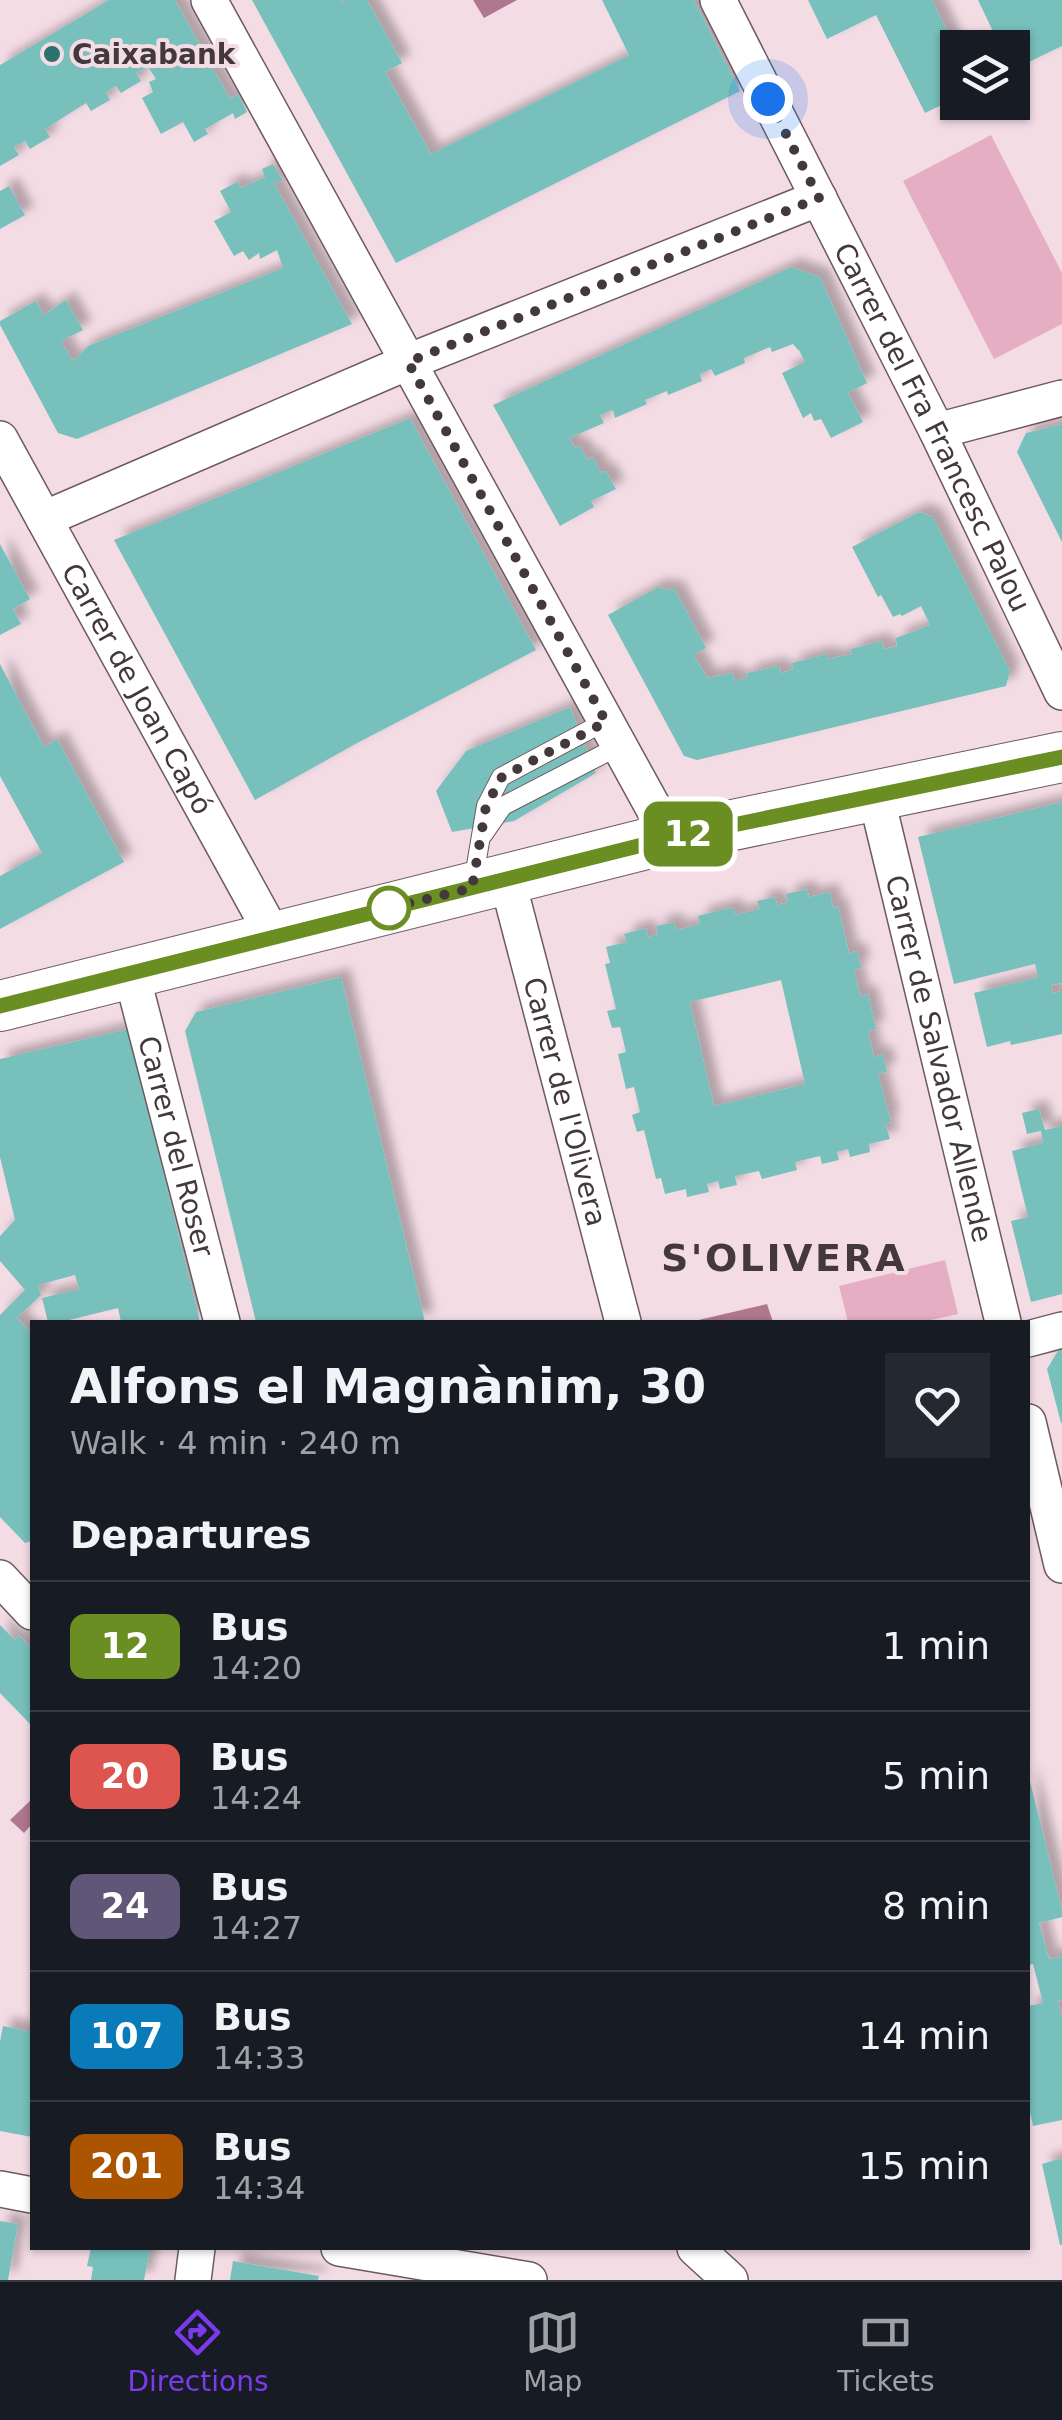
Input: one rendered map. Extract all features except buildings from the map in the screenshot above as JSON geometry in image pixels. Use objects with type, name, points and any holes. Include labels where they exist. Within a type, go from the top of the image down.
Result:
[{"type":"main road","points":[[0,1006],[274,937],[486,869],[670,838],[1062,757]]},
{"type":"street","points":[[209,0],[670,838]]},
{"type":"street","name":"Carrer del Fra Francesc Palou","points":[[718,0],[937,431],[1062,692]]},
{"type":"street","points":[[44,518],[408,362],[819,198]]},
{"type":"street","points":[[937,431],[1062,398]]},
{"type":"street","name":"Carrer de Joan Capó","points":[[0,439],[274,937]]},
{"type":"street","name":"Carrer de Salvador Allende","points":[[876,796],[1003,1320]]},
{"type":"street","name":"Carrer de l'Olivera","points":[[486,869],[622,1320]]},
{"type":"street","name":"Carrer del Roser","points":[[130,972],[221,1320]]},
{"type":"street","points":[[1030,1338],[1062,1330]]},
{"type":"street","points":[[1030,1430],[1062,1565]]},
{"type":"street","points":[[13,1579],[30,1609]]},
{"type":"street","points":[[0,2189],[30,2195]]},
{"type":"street","points":[[193,2280],[197,2250]]},
{"type":"street","points":[[351,2250],[529,2280]]},
{"type":"street","points":[[698,2250],[730,2280]]},
{"type":"lane","points":[[486,869],[486,806],[502,777],[612,734]]},
{"type":"lane","points":[[486,869],[503,806],[612,734]]},
{"type":"shaded area","points":[[473,0],[517,0],[484,18]]},
{"type":"shaded area","points":[[991,135],[1062,273],[1062,324],[994,359],[903,181]]},
{"type":"shaded area","points":[[945,1260],[958,1314],[931,1320],[848,1320],[839,1286]]},
{"type":"shaded area","points":[[767,1304],[772,1320],[699,1320]]},
{"type":"shaded area","points":[[30,1801],[30,1826],[24,1833],[10,1820]]},
{"type":"bus line","name":"12","points":[[0,1006],[670,838],[1062,757]]},
{"type":"place","name":"Caixabank","points":[[52,54]]},
{"type":"district","name":"S'OLIVERA","points":[[784,1258]]},
{"type":"route","points":[[389,908],[373,912],[472,888],[480,828],[486,806],[502,777],[606,722],[408,362],[819,198],[768,99]]}]
